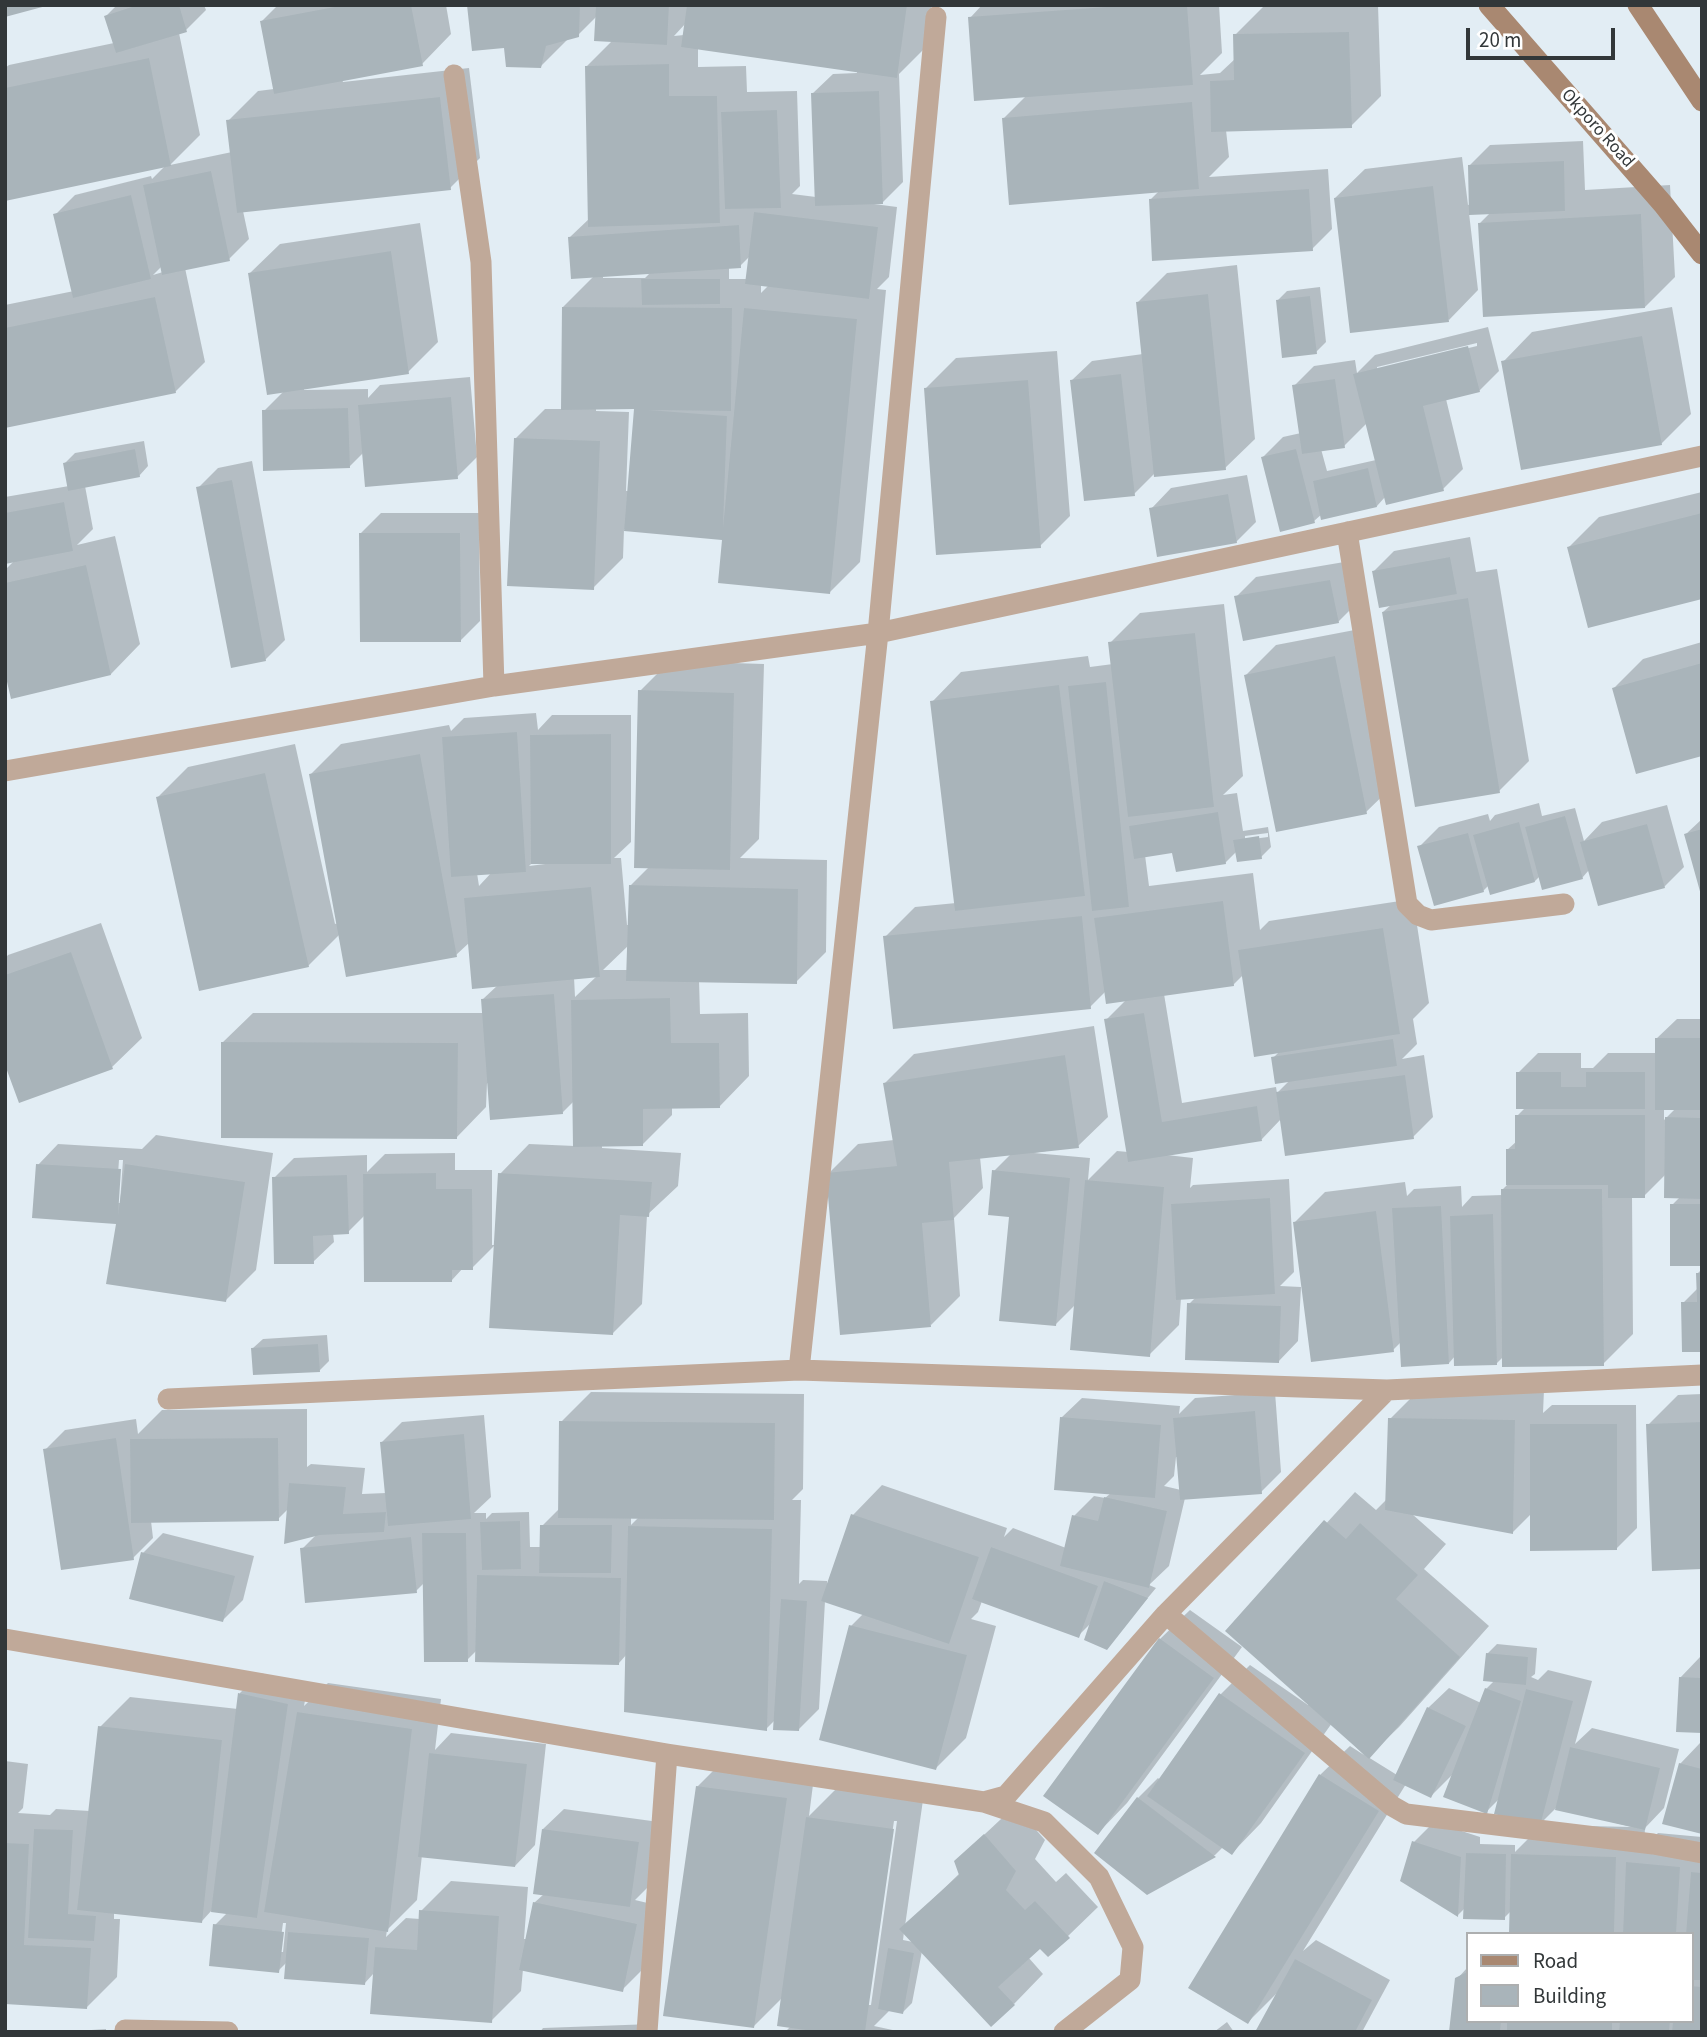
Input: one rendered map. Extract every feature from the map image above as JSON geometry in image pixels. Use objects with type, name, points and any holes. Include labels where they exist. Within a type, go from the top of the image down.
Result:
[{"type":"main road","name":"Okporo Road","points":[[1489,5],[1663,204],[1702,254]]},
{"type":"main road","points":[[1638,5],[1702,101]]},
{"type":"street","points":[[799,1370],[878,633],[936,17]]},
{"type":"street","points":[[454,75],[481,262],[494,686]]},
{"type":"street","points":[[5,771],[494,686],[878,633],[1702,456]]},
{"type":"street","points":[[1347,532],[1407,904],[1418,915],[1431,920],[1564,904]]},
{"type":"street","points":[[168,1399],[799,1370],[1387,1390],[1702,1375]]},
{"type":"street","points":[[984,1802],[1006,1796],[1166,1614],[1387,1390]]},
{"type":"street","points":[[1166,1614],[1392,1806],[1406,1814],[1653,1843],[1702,1853]]},
{"type":"street","points":[[5,1639],[667,1754],[984,1802],[1044,1822],[1098,1877],[1133,1947],[1130,1980],[1064,2032]]},
{"type":"street","points":[[647,2032],[667,1754]]},
{"type":"street","points":[[125,2030],[228,2032]]},
{"type":"building","points":[[5,5],[46,5],[46,6],[5,17]]},
{"type":"building","points":[[138,5],[179,5],[187,32],[116,53],[104,16]]},
{"type":"building","points":[[345,5],[411,5],[423,66],[274,94],[260,21]]},
{"type":"building","points":[[467,5],[580,5],[579,37],[546,46],[541,68],[506,67],[504,48],[472,51]]},
{"type":"building","points":[[596,5],[669,5],[667,45],[594,41]]},
{"type":"building","points":[[687,5],[907,5],[897,78],[681,47]]},
{"type":"building","points":[[1134,5],[1187,5],[1193,85],[974,101],[968,17]]},
{"type":"building","points":[[1349,32],[1352,128],[1211,132],[1210,81],[1234,80],[1233,34]]},
{"type":"building","points":[[149,58],[171,166],[5,201],[5,88]]},
{"type":"building","points":[[669,64],[669,96],[717,96],[720,223],[588,227],[585,66]]},
{"type":"building","points":[[879,91],[883,204],[815,206],[811,93]]},
{"type":"building","points":[[440,97],[451,190],[237,213],[226,120]]},
{"type":"building","points":[[1192,102],[1199,189],[1009,205],[1002,118]]},
{"type":"building","points":[[777,110],[781,208],[725,209],[721,112]]},
{"type":"building","points":[[1564,161],[1565,211],[1469,215],[1468,165]]},
{"type":"building","points":[[211,171],[230,261],[162,275],[143,185]]},
{"type":"building","points":[[1433,186],[1449,322],[1350,333],[1334,198]]},
{"type":"building","points":[[1309,189],[1313,251],[1152,261],[1149,199]]},
{"type":"building","points":[[131,195],[151,279],[73,298],[53,214]]},
{"type":"building","points":[[754,212],[878,227],[869,299],[745,284]]},
{"type":"building","points":[[1641,214],[1645,308],[1483,317],[1478,223]]},
{"type":"building","points":[[739,225],[741,268],[571,279],[568,237]]},
{"type":"building","points":[[391,251],[409,374],[267,395],[248,273]]},
{"type":"building","points":[[641,279],[720,279],[720,304],[642,305]]},
{"type":"building","points":[[1208,294],[1226,470],[1154,477],[1136,302]]},
{"type":"building","points":[[1310,296],[1317,354],[1282,358],[1276,300]]},
{"type":"building","points":[[155,297],[176,393],[5,428],[5,328]]},
{"type":"building","points":[[562,307],[732,308],[731,411],[649,410],[727,416],[723,528],[744,308],[857,319],[830,594],[718,583],[722,540],[624,531],[634,409],[561,410]]},
{"type":"building","points":[[1642,336],[1662,445],[1521,470],[1501,361]]},
{"type":"building","points":[[1468,346],[1480,392],[1423,406],[1444,491],[1386,505],[1353,374]]},
{"type":"building","points":[[1121,374],[1135,496],[1084,501],[1070,380]]},
{"type":"building","points":[[1335,379],[1345,448],[1302,454],[1292,385]]},
{"type":"building","points":[[1028,380],[1041,548],[936,555],[924,388]]},
{"type":"building","points":[[451,397],[458,479],[365,487],[358,405]]},
{"type":"building","points":[[348,408],[350,468],[263,471],[262,410]]},
{"type":"building","points":[[514,438],[600,441],[594,590],[507,586]]},
{"type":"building","points":[[135,449],[140,477],[68,491],[63,463]]},
{"type":"building","points":[[1296,449],[1315,523],[1280,532],[1261,457]]},
{"type":"building","points":[[1368,468],[1377,507],[1321,520],[1313,481]]},
{"type":"building","points":[[232,480],[266,661],[231,668],[196,487]]},
{"type":"building","points":[[1228,494],[1237,543],[1157,557],[1149,508]]},
{"type":"building","points":[[64,502],[73,551],[5,564],[5,513]]},
{"type":"building","points":[[1702,513],[1702,599],[1588,628],[1567,547]]},
{"type":"building","points":[[359,533],[460,533],[461,642],[360,642]]},
{"type":"building","points":[[1450,557],[1457,594],[1379,608],[1372,571]]},
{"type":"building","points":[[86,565],[111,675],[11,699],[5,673],[5,583]]},
{"type":"building","points":[[1330,580],[1339,623],[1243,641],[1234,596]]},
{"type":"building","points":[[1468,598],[1500,793],[1415,807],[1382,612]]},
{"type":"building","points":[[1195,633],[1214,807],[1128,817],[1108,642]]},
{"type":"building","points":[[1335,656],[1367,814],[1276,832],[1244,675]]},
{"type":"building","points":[[1702,663],[1702,756],[1636,774],[1612,688]]},
{"type":"building","points":[[1106,682],[1129,907],[1092,911],[1068,686]]},
{"type":"building","points":[[1059,685],[1085,896],[955,911],[930,701]]},
{"type":"building","points":[[638,690],[734,693],[730,870],[634,868]]},
{"type":"building","points":[[517,732],[526,872],[451,877],[442,737]]},
{"type":"building","points":[[611,734],[611,864],[531,864],[530,735]]},
{"type":"building","points":[[420,754],[457,957],[346,977],[309,774]]},
{"type":"building","points":[[265,773],[309,967],[199,991],[156,797]]},
{"type":"building","points":[[1218,812],[1226,864],[1176,872],[1172,853],[1134,859],[1129,826]]},
{"type":"building","points":[[1565,816],[1583,879],[1542,890],[1525,827]]},
{"type":"building","points":[[1519,822],[1535,882],[1490,895],[1473,835]]},
{"type":"building","points":[[1647,824],[1665,888],[1598,906],[1580,842]]},
{"type":"building","points":[[1702,829],[1702,895],[1701,895],[1684,834]]},
{"type":"building","points":[[1468,833],[1484,892],[1434,906],[1417,846]]},
{"type":"building","points":[[1259,836],[1262,859],[1237,862],[1233,840]]},
{"type":"building","points":[[629,885],[798,889],[797,984],[626,981]]},
{"type":"building","points":[[591,887],[600,977],[472,989],[464,898]]},
{"type":"building","points":[[1223,901],[1234,986],[1106,1004],[1094,918]]},
{"type":"building","points":[[1082,916],[1091,1009],[893,1029],[883,936]]},
{"type":"building","points":[[1383,928],[1400,1034],[1254,1057],[1238,950]]},
{"type":"building","points":[[71,952],[113,1069],[19,1103],[5,1065],[5,975]]},
{"type":"building","points":[[554,994],[563,1114],[490,1120],[481,999]]},
{"type":"building","points":[[670,998],[671,1043],[719,1043],[720,1108],[643,1109],[643,1146],[573,1147],[571,1000]]},
{"type":"building","points":[[1144,1013],[1162,1122],[1257,1106],[1262,1141],[1128,1162],[1104,1019]]},
{"type":"building","points":[[1655,1038],[1702,1038],[1702,1110],[1655,1110]]},
{"type":"building","points":[[1393,1039],[1397,1066],[1275,1084],[1271,1057]]},
{"type":"building","points":[[221,1042],[458,1043],[457,1139],[221,1138]]},
{"type":"building","points":[[1065,1055],[1079,1148],[949,1162],[954,1220],[922,1223],[931,1327],[840,1335],[826,1173],[897,1166],[883,1083]]},
{"type":"building","points":[[1516,1072],[1561,1072],[1561,1087],[1586,1087],[1586,1072],[1645,1072],[1645,1109],[1516,1109]]},
{"type":"building","points":[[1405,1075],[1414,1139],[1285,1156],[1276,1092]]},
{"type":"building","points":[[1515,1115],[1645,1115],[1645,1198],[1608,1198],[1608,1185],[1506,1185],[1506,1149],[1515,1149]]},
{"type":"building","points":[[1665,1117],[1702,1118],[1702,1199],[1664,1198]]},
{"type":"building","points":[[36,1164],[121,1169],[118,1215],[125,1164],[245,1182],[226,1302],[106,1284],[116,1224],[32,1218]]},
{"type":"building","points":[[992,1170],[1070,1178],[1056,1326],[999,1321],[1009,1217],[988,1215]]},
{"type":"building","points":[[436,1173],[436,1189],[472,1189],[473,1270],[452,1270],[452,1282],[364,1282],[363,1174]]},
{"type":"building","points":[[498,1173],[652,1182],[649,1217],[620,1215],[613,1335],[489,1328]]},
{"type":"building","points":[[347,1175],[349,1234],[313,1236],[314,1264],[274,1264],[272,1177]]},
{"type":"building","points":[[1085,1180],[1164,1187],[1150,1357],[1070,1350]]},
{"type":"building","points":[[1501,1189],[1602,1189],[1604,1366],[1502,1367]]},
{"type":"building","points":[[1270,1198],[1275,1294],[1176,1300],[1171,1204]]},
{"type":"building","points":[[1670,1204],[1702,1204],[1702,1266],[1670,1266]]},
{"type":"building","points":[[1441,1206],[1449,1364],[1401,1367],[1392,1208]]},
{"type":"building","points":[[1376,1211],[1394,1352],[1311,1362],[1293,1222]]},
{"type":"building","points":[[1493,1214],[1497,1365],[1454,1366],[1450,1216]]},
{"type":"building","points":[[1696,1273],[1702,1273],[1702,1352],[1682,1352],[1681,1302],[1697,1302]]},
{"type":"building","points":[[1187,1303],[1281,1306],[1279,1363],[1185,1360]]},
{"type":"building","points":[[318,1344],[320,1372],[253,1375],[251,1348]]},
{"type":"building","points":[[1255,1411],[1262,1494],[1180,1500],[1173,1418]]},
{"type":"building","points":[[1060,1417],[1161,1425],[1155,1498],[1054,1490]]},
{"type":"building","points":[[1388,1418],[1515,1420],[1513,1534],[1385,1510]]},
{"type":"building","points":[[559,1421],[775,1423],[774,1520],[558,1518]]},
{"type":"building","points":[[1702,1422],[1702,1569],[1652,1571],[1646,1424]]},
{"type":"building","points":[[1530,1424],[1617,1424],[1617,1550],[1530,1551]]},
{"type":"building","points":[[464,1434],[471,1519],[388,1526],[380,1442]]},
{"type":"building","points":[[116,1438],[134,1560],[61,1570],[43,1449]]},
{"type":"building","points":[[278,1438],[279,1521],[131,1523],[130,1439]]},
{"type":"building","points":[[289,1483],[346,1487],[343,1514],[386,1512],[384,1532],[320,1535],[284,1544]]},
{"type":"building","points":[[1104,1497],[1167,1511],[1149,1588],[1060,1566],[1072,1515],[1098,1521]]},
{"type":"building","points":[[851,1514],[979,1557],[949,1644],[821,1601]]},
{"type":"building","points":[[1324,1520],[1346,1539],[1360,1523],[1418,1575],[1396,1599],[1460,1657],[1369,1759],[1225,1631]]},
{"type":"building","points":[[520,1521],[521,1569],[482,1570],[480,1522]]},
{"type":"building","points":[[540,1525],[612,1525],[611,1573],[539,1573]]},
{"type":"building","points":[[628,1526],[772,1529],[767,1731],[624,1712]]},
{"type":"building","points":[[422,1533],[466,1533],[468,1662],[424,1662]]},
{"type":"building","points":[[411,1537],[417,1593],[305,1603],[300,1548]]},
{"type":"building","points":[[991,1547],[1098,1586],[1079,1638],[972,1599]]},
{"type":"building","points":[[141,1552],[235,1576],[223,1622],[129,1599]]},
{"type":"building","points":[[477,1575],[621,1578],[619,1665],[475,1662]]},
{"type":"building","points":[[1104,1581],[1148,1598],[1107,1650],[1084,1640]]},
{"type":"building","points":[[781,1599],[807,1601],[799,1731],[773,1730]]},
{"type":"building","points":[[849,1625],[967,1655],[936,1770],[819,1740]]},
{"type":"building","points":[[1159,1638],[1214,1678],[1098,1835],[1043,1796]]},
{"type":"building","points":[[1486,1653],[1528,1657],[1526,1685],[1483,1681]]},
{"type":"building","points":[[1679,1677],[1702,1678],[1702,1733],[1676,1732]]},
{"type":"building","points":[[1485,1688],[1521,1701],[1487,1814],[1443,1797]]},
{"type":"building","points":[[1526,1689],[1573,1701],[1540,1826],[1494,1814]]},
{"type":"building","points":[[238,1693],[288,1704],[257,1918],[211,1912]]},
{"type":"building","points":[[1219,1693],[1305,1753],[1232,1855],[1147,1796]]},
{"type":"building","points":[[1427,1707],[1466,1726],[1431,1798],[1393,1780]]},
{"type":"building","points":[[297,1712],[412,1729],[388,1932],[264,1912]]},
{"type":"building","points":[[98,1726],[222,1740],[202,1923],[77,1910]]},
{"type":"building","points":[[1570,1747],[1660,1768],[1645,1830],[1555,1810]]},
{"type":"building","points":[[429,1753],[527,1764],[515,1867],[418,1857]]},
{"type":"building","points":[[1679,1763],[1702,1769],[1702,1834],[1662,1824]]},
{"type":"building","points":[[1319,1774],[1379,1811],[1248,2024],[1188,1988]]},
{"type":"building","points":[[696,1786],[787,1798],[754,2028],[663,2016]]},
{"type":"building","points":[[1137,1797],[1216,1857],[1147,1895],[1094,1853]]},
{"type":"building","points":[[806,1817],[894,1829],[865,2032],[819,2032],[777,2026]]},
{"type":"building","points":[[34,1829],[73,1830],[68,1914],[96,1916],[94,1941],[28,1938]]},
{"type":"building","points":[[542,1829],[639,1842],[630,1907],[533,1894]]},
{"type":"building","points":[[984,1834],[1016,1871],[1006,1890],[1025,1910],[1035,1901],[1070,1938],[1048,1957],[1040,1949],[998,1987],[1015,2005],[991,2027],[899,1929],[959,1875],[954,1861]]},
{"type":"building","points":[[1412,1841],[1461,1857],[1458,1917],[1400,1881]]},
{"type":"building","points":[[5,1843],[29,1844],[24,1945],[91,1948],[87,2009],[5,2004]]},
{"type":"building","points":[[1466,1853],[1506,1854],[1505,1920],[1463,1919]]},
{"type":"building","points":[[1511,1854],[1616,1857],[1614,1932],[1509,1932]]},
{"type":"building","points":[[1626,1862],[1680,1867],[1676,1932],[1623,1932]]},
{"type":"building","points":[[1691,1872],[1702,1873],[1702,1980],[1693,1980],[1693,1932],[1686,1932]]},
{"type":"building","points":[[533,1902],[637,1924],[623,1992],[519,1970]]},
{"type":"building","points":[[419,1910],[499,1916],[492,2023],[370,2014],[375,1947],[417,1950]]},
{"type":"building","points":[[213,1924],[284,1932],[279,1973],[209,1966]]},
{"type":"building","points":[[288,1932],[369,1938],[365,1985],[284,1979]]},
{"type":"building","points":[[888,1948],[914,1953],[903,2014],[878,2009]]},
{"type":"building","points":[[1295,1959],[1372,2000],[1355,2032],[1255,2032]]},
{"type":"building","points":[[1466,1972],[1466,2023],[1501,2023],[1500,2032],[1449,2032],[1455,1978]]},
{"type":"building","points":[[1693,1986],[1702,1987],[1702,2032],[1672,2032],[1673,2023],[1693,2023]]},
{"type":"building","points":[[1507,2023],[1612,2023],[1612,2032],[1507,2032]]},
{"type":"building","points":[[1620,2023],[1670,2023],[1669,2032],[1619,2032]]}]
